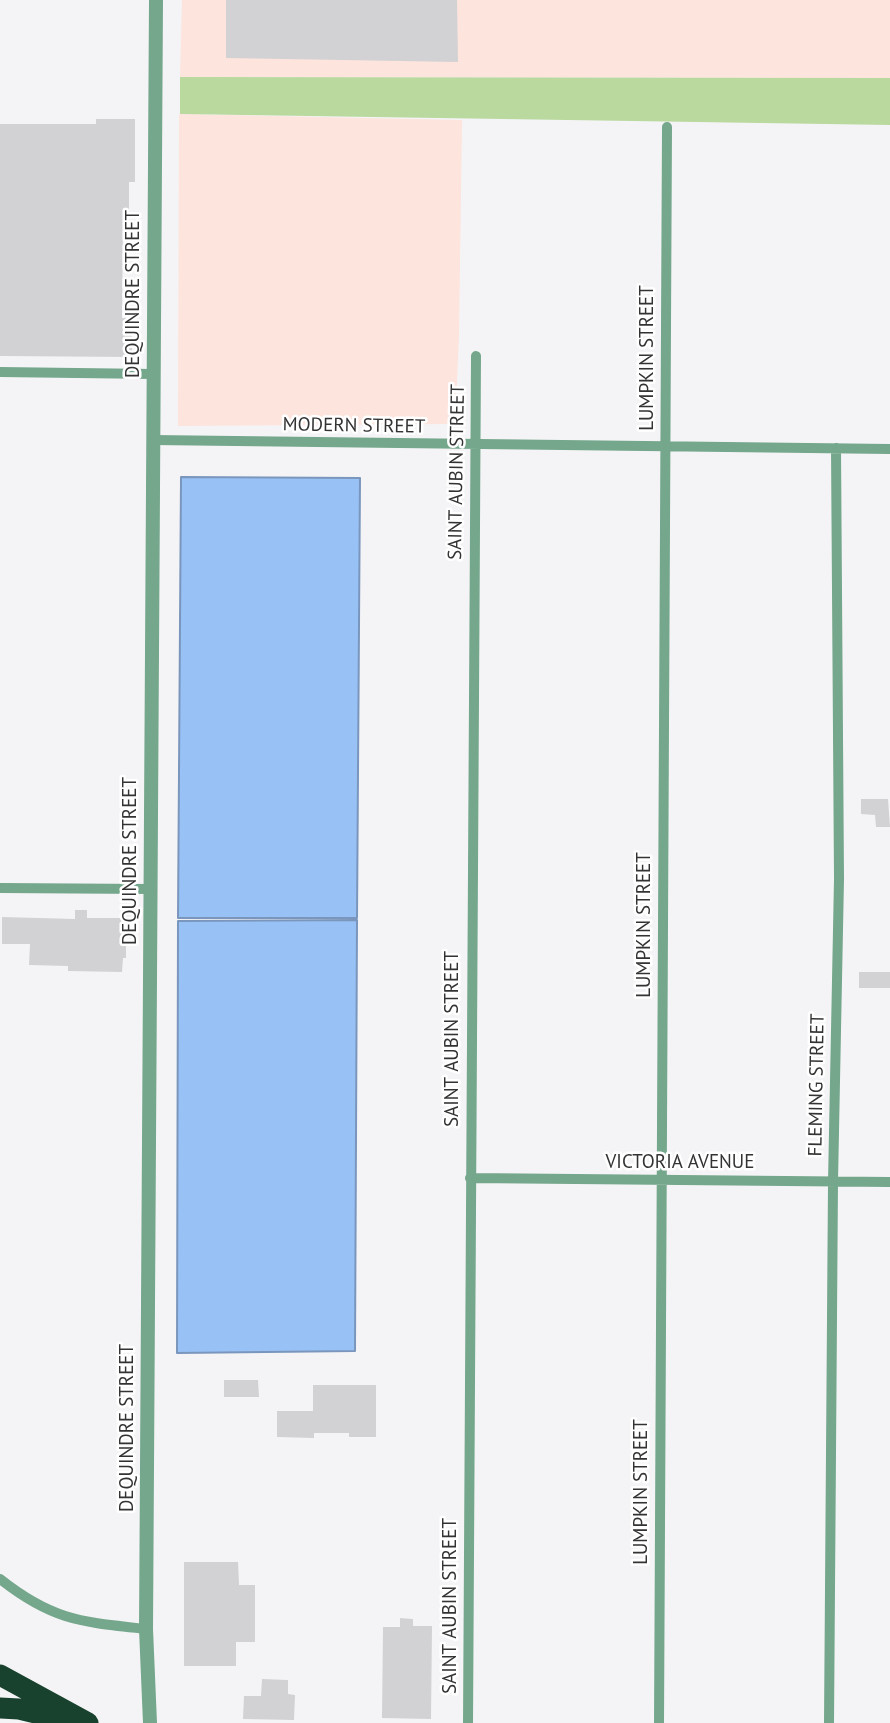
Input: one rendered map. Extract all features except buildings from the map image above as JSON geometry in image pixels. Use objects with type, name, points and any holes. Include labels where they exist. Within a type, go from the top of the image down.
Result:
[{"type":"highway","points":[[0,1675],[88,1723]]},
{"type":"highway","points":[[0,1708],[19,1709],[76,1723]]},
{"type":"street","name":"DEQUINDRE STREET","points":[[150,1723],[146,1629],[156,0]]},
{"type":"street","name":"LUMPKIN STREET","points":[[659,1723],[667,127]]},
{"type":"street","name":"SAINT AUBIN STREET","points":[[468,1723],[476,356]]},
{"type":"street","points":[[0,372],[153,374]]},
{"type":"street","name":"MODERN STREET","points":[[153,440],[890,449]]},
{"type":"street","name":"FLEMING STREET","points":[[830,1723],[833,1182],[839,879],[836,448]]},
{"type":"street","points":[[0,888],[150,889]]},
{"type":"street","name":"VICTORIA AVENUE","points":[[470,1178],[890,1182]]},
{"type":"street","points":[[0,1579],[31,1602],[66,1618],[146,1629]]},
{"type":"shaded area","points":[[182,0],[890,0],[890,78],[180,77]]},
{"type":"shaded area","points":[[179,114],[462,120],[455,424],[178,426]]},
{"type":"green space","points":[[180,77],[890,78],[890,125],[180,114]]},
{"type":"water","points":[[181,477],[360,478],[357,918],[178,918]]},
{"type":"water","points":[[357,920],[355,1351],[177,1353],[178,921]]}]
